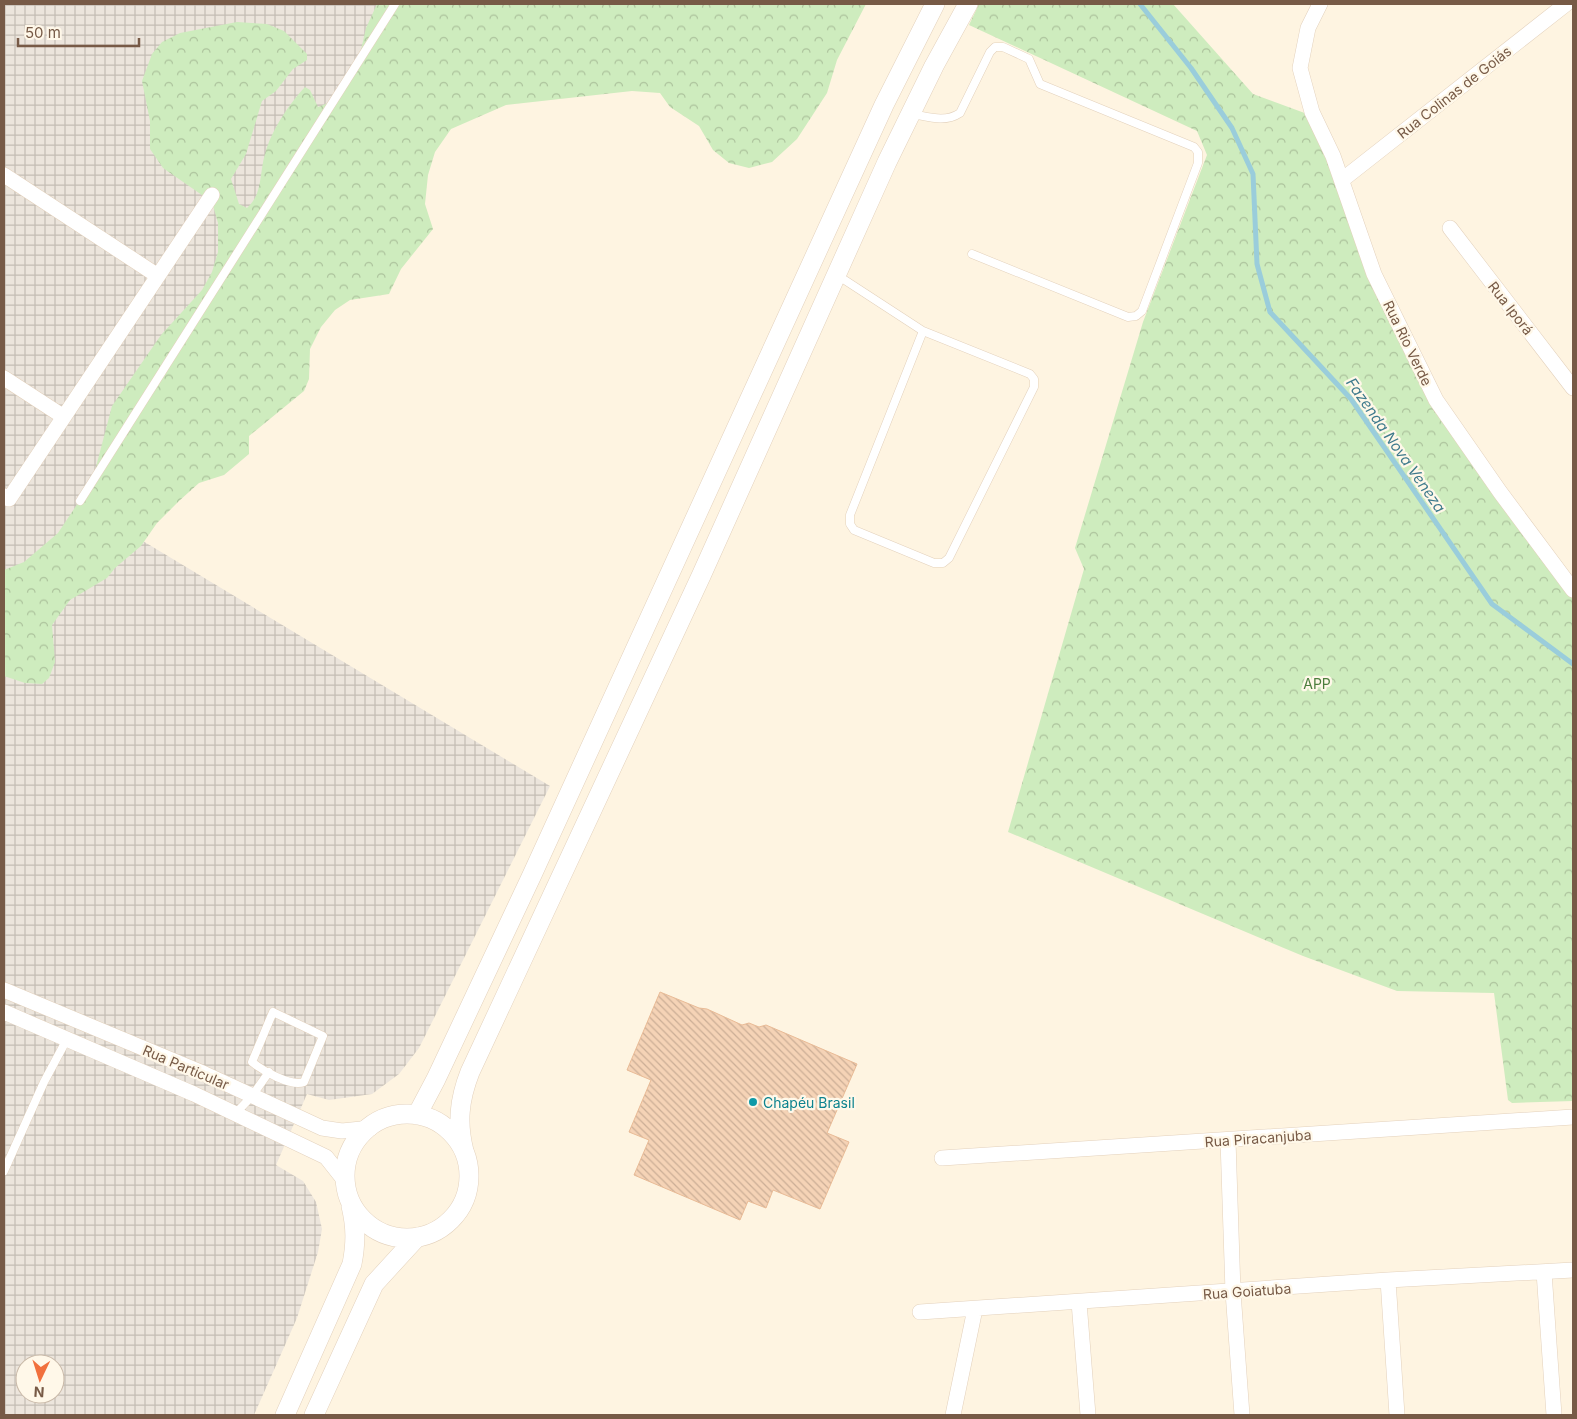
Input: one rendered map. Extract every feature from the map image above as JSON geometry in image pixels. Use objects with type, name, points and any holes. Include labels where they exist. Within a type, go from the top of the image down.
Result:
[{"type":"street","points":[[416,1115],[436,1079],[532,875],[884,105],[935,4]]},
{"type":"street","points":[[347,1189],[364,1221],[389,1235],[417,1237],[440,1228],[450,1220],[462,1205],[470,1175],[459,1131],[459,1108],[470,1072],[701,576],[910,114],[968,4]]},
{"type":"street","name":"Rua Rio Verde","points":[[1320,4],[1308,28],[1300,68],[1312,112],[1342,180],[1349,208],[1374,274],[1436,400],[1500,492],[1573,590]]},
{"type":"street","name":"Rua Colinas de Goiás","points":[[1342,180],[1566,4]]},
{"type":"street","points":[[4,175],[158,276]]},
{"type":"street","points":[[4,496],[9,499],[212,195]]},
{"type":"street","name":"Rua Iporá","points":[[1450,228],[1573,388]]},
{"type":"street","points":[[4,378],[64,417]]},
{"type":"street","name":"Rua Particular","points":[[4,990],[205,1074],[322,1128],[342,1131],[371,1128]]},
{"type":"street","name":"Rua Particular","points":[[4,1012],[194,1094],[326,1158],[347,1189]]},
{"type":"street","points":[[194,1094],[205,1074]]},
{"type":"street","points":[[285,1415],[352,1264],[356,1246],[356,1225],[347,1189],[346,1165],[351,1150],[360,1136],[386,1118],[401,1114],[416,1115],[432,1119],[445,1127],[456,1138],[464,1151]]},
{"type":"street","name":"Rua Piracanjuba","points":[[942,1158],[1573,1117]]},
{"type":"street","points":[[1228,1140],[1233,1292],[1242,1415]]},
{"type":"street","points":[[314,1415],[374,1284],[417,1237]]},
{"type":"street","name":"Rua Goiatuba","points":[[920,1312],[975,1310],[1388,1280],[1573,1270]]},
{"type":"street","points":[[1544,1272],[1554,1415]]},
{"type":"street","points":[[1388,1280],[1397,1415]]},
{"type":"street","points":[[1079,1302],[1088,1415]]},
{"type":"street","points":[[953,1415],[975,1310]]},
{"type":"lane","points":[[80,501],[395,4]]},
{"type":"lane","points":[[910,114],[951,119],[960,113],[990,52],[995,47],[1003,47],[1029,59],[1040,84],[1194,147],[1198,152],[1198,163],[1142,311],[1136,316],[1128,317],[972,254]]},
{"type":"lane","points":[[837,275],[923,331],[1030,374],[1034,379],[1034,386],[949,558],[943,563],[934,563],[854,530],[850,524],[850,515],[923,331]]},
{"type":"lane","points":[[273,1012],[323,1036],[304,1082],[298,1084],[269,1072],[253,1064],[252,1060],[273,1012]]},
{"type":"lane","points":[[4,1170],[66,1039]]},
{"type":"lane","points":[[235,1114],[252,1096],[269,1072]]},
{"type":"shaded area","points":[[4,4],[396,4],[83,505],[550,786],[419,1048],[399,1074],[372,1094],[329,1100],[307,1094],[276,1165],[303,1181],[316,1202],[322,1229],[318,1252],[297,1318],[254,1415],[4,1415]]},
{"type":"green space","points":[[377,4],[866,4],[837,60],[827,93],[797,139],[772,162],[749,168],[729,163],[713,150],[699,126],[670,107],[660,93],[632,91],[506,105],[451,129],[435,152],[428,175],[425,204],[433,229],[401,269],[389,294],[350,300],[335,310],[321,327],[310,349],[309,379],[304,391],[249,436],[249,454],[224,475],[199,483],[157,523],[141,546],[115,568],[107,578],[70,600],[52,625],[55,662],[49,678],[42,684],[25,683],[4,676],[4,570],[24,562],[58,533],[92,482],[112,406],[161,335],[202,290],[212,272],[218,252],[218,223],[212,202],[163,168],[150,149],[150,121],[142,81],[152,54],[162,42],[180,33],[237,22],[267,24],[284,31],[307,54],[307,60],[293,69],[276,91],[262,101],[246,154],[231,179],[239,204],[247,208],[256,196],[268,145],[281,118],[305,87],[310,90],[318,107],[328,103],[340,91],[358,63],[366,28]]},
{"type":"green space","name":"APP","points":[[979,4],[1173,4],[1253,94],[1310,115],[1430,401],[1573,595],[1573,1101],[1512,1103],[1508,1100],[1494,993],[1397,991],[1303,956],[1008,832],[1084,569],[1075,548],[1143,322],[1207,155],[1197,131],[969,25]]},
{"type":"building","name":"Chapéu Brasil","points":[[660,992],[699,1008],[707,1009],[742,1025],[749,1023],[759,1027],[766,1025],[857,1064],[827,1133],[849,1142],[820,1209],[773,1190],[766,1208],[748,1201],[740,1220],[634,1175],[649,1140],[629,1132],[651,1080],[627,1070]]},
{"type":"waterway","name":"Fazenda Nova Veneza","points":[[1140,4],[1191,68],[1232,128],[1253,174],[1257,264],[1270,312],[1351,399],[1492,604],[1573,664]]},
{"type":"place","name":"Chapéu Brasil","points":[[753,1102]]}]
